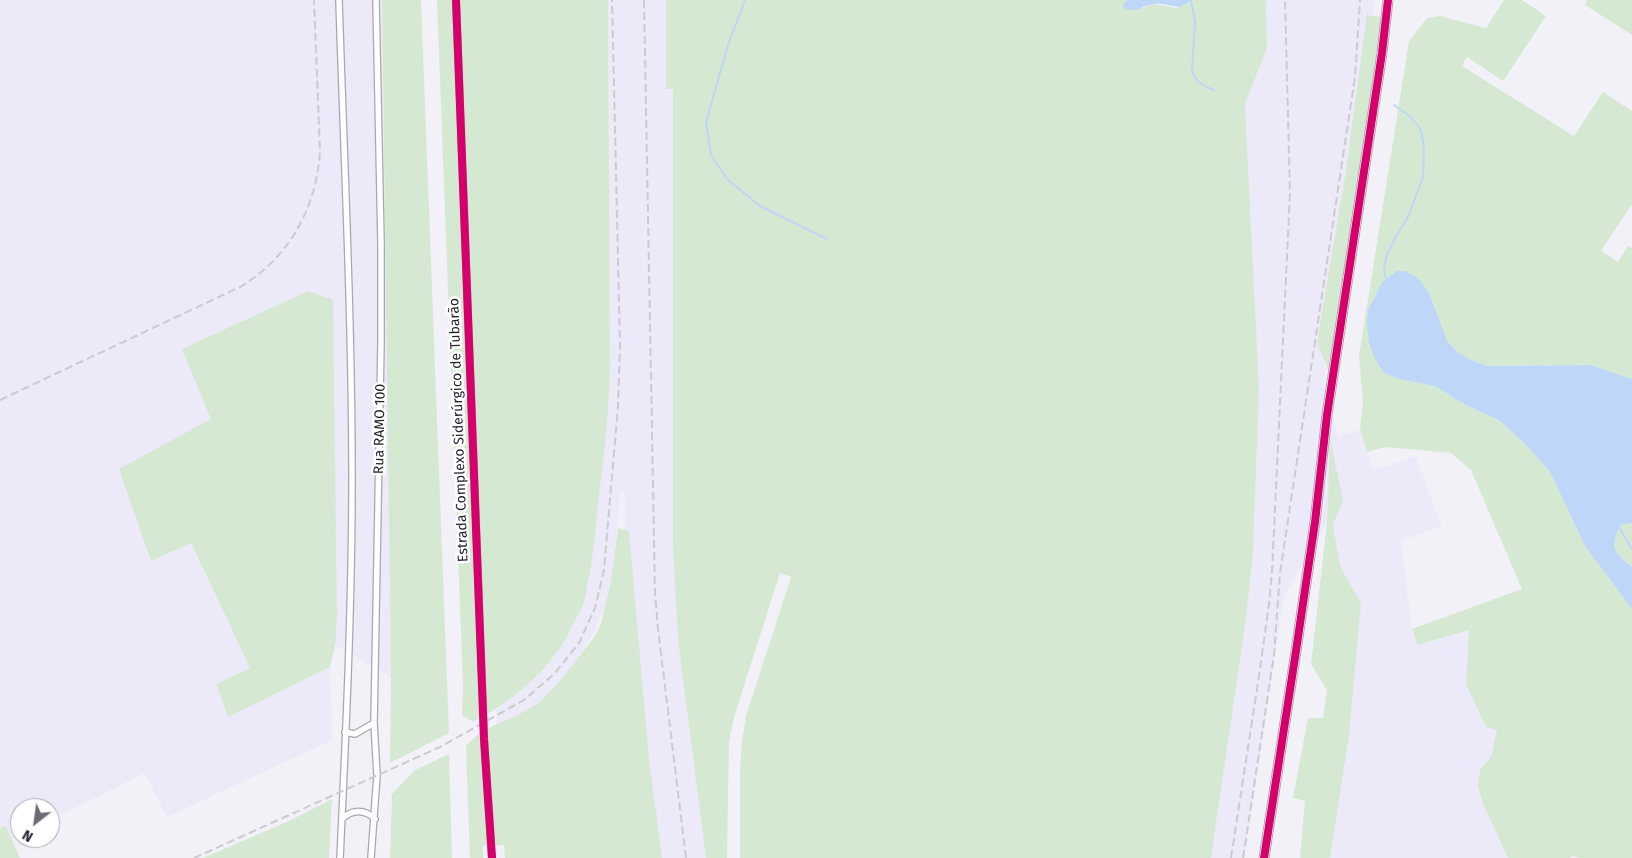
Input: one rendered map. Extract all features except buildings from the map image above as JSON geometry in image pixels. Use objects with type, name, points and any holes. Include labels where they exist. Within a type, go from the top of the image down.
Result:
[{"type":"street","name":"Rua RAMO 100","points":[[339,0],[351,380],[351,565],[340,858]]},
{"type":"street","name":"Rua RAMO 100","points":[[372,858],[377,775],[374,723],[382,243],[376,0]]},
{"type":"street","name":"Estrada Complexo Siderúrgico de Tubarão","points":[[456,0],[484,739],[492,858]]},
{"type":"street","points":[[1264,858],[1315,522],[1328,415],[1382,53],[1388,0]]},
{"type":"street","points":[[345,732],[355,734],[374,723]]},
{"type":"street","points":[[342,819],[349,813],[358,811],[367,813],[375,819]]},
{"type":"shaded area","points":[[0,0],[382,0],[391,678],[204,568],[192,541],[141,531],[151,561],[190,542],[250,668],[216,684],[228,716],[330,667],[332,740],[167,817],[145,773],[60,815],[60,798],[10,798],[10,836],[6,826],[0,828]]},
{"type":"shaded area","points":[[608,0],[666,0],[666,89],[673,89],[673,549],[678,641],[706,858],[662,858],[630,658],[625,554],[625,493],[620,493],[612,577],[604,610],[590,639],[570,670],[549,694],[498,731],[496,710],[533,680],[554,657],[610,366]]},
{"type":"shaded area","points":[[1266,0],[1375,0],[1324,354],[1325,381],[1338,437],[1360,429],[1373,471],[1416,456],[1441,526],[1401,541],[1412,629],[1419,645],[1469,630],[1466,684],[1497,730],[1491,757],[1480,770],[1478,786],[1483,804],[1508,858],[1330,858],[1349,736],[1361,603],[1340,566],[1333,524],[1343,501],[1342,497],[1284,596],[1245,858],[1211,858],[1246,619],[1253,553],[1259,389],[1245,104],[1267,48]]},
{"type":"green space","points":[[382,0],[421,0],[449,733],[390,763],[391,678]]},
{"type":"green space","points":[[437,0],[608,0],[610,366],[604,452],[589,577],[580,612],[566,638],[545,667],[533,680],[505,703],[473,722],[462,715],[463,687]]},
{"type":"green space","points":[[666,0],[1127,0],[1125,1],[1144,8],[1153,4],[1176,8],[1192,0],[1266,0],[1267,48],[1245,104],[1259,389],[1253,553],[1246,619],[1211,858],[740,858],[740,769],[742,742],[746,716],[791,577],[780,573],[735,714],[729,741],[727,858],[706,858],[678,641],[673,549],[673,89],[666,89]]},
{"type":"green space","points":[[1504,0],[1522,0],[1546,16],[1503,81],[1467,57],[1462,66],[1574,136],[1603,92],[1632,111],[1632,204],[1601,251],[1618,262],[1628,246],[1632,248],[1632,379],[1591,365],[1488,366],[1471,360],[1446,341],[1434,306],[1424,286],[1378,289],[1368,310],[1383,372],[1398,379],[1435,386],[1464,404],[1500,421],[1526,445],[1550,472],[1585,546],[1632,609],[1632,858],[1580,858],[1573,856],[1569,858],[1508,858],[1483,804],[1478,786],[1480,770],[1491,757],[1497,730],[1486,727],[1466,684],[1469,630],[1418,645],[1412,629],[1522,589],[1471,470],[1451,453],[1385,447],[1367,452],[1360,429],[1363,403],[1359,356],[1409,41],[1427,18],[1440,16],[1486,28]]},
{"type":"green space","points":[[1587,0],[1632,0],[1632,35],[1585,5]]},
{"type":"green space","points":[[1367,14],[1369,16],[1386,17],[1329,372],[1317,342],[1346,171]]},
{"type":"green space","points":[[308,291],[333,300],[337,618],[335,647],[330,667],[228,717],[216,684],[250,668],[191,543],[151,561],[119,469],[211,419],[182,349]]},
{"type":"green space","points":[[1330,438],[1343,501],[1333,524],[1340,566],[1361,603],[1349,736],[1330,858],[1300,858],[1305,801],[1293,798],[1308,718],[1323,718],[1327,690],[1311,664],[1327,522]]},
{"type":"green space","points":[[1632,523],[1632,567],[1617,553],[1614,544],[1621,525]]},
{"type":"green space","points":[[618,528],[629,531],[649,760],[662,858],[505,858],[504,845],[483,846],[483,858],[470,858],[466,746],[481,731],[518,715],[540,702],[560,681],[595,636],[601,624],[611,581]]},
{"type":"green space","points":[[449,754],[452,858],[390,858],[392,794],[415,770]]},
{"type":"green space","points":[[332,799],[329,858],[203,858],[287,822]]},
{"type":"green space","points":[[6,826],[10,835],[10,848],[16,848],[20,858],[0,858],[0,828]]},
{"type":"water","points":[[1127,0],[1192,0],[1182,6],[1154,4],[1131,10],[1123,7]]},
{"type":"water","points":[[1397,271],[1405,271],[1419,279],[1429,293],[1447,341],[1458,352],[1471,360],[1488,366],[1591,365],[1632,379],[1632,523],[1621,525],[1614,544],[1617,553],[1632,567],[1632,609],[1585,546],[1550,472],[1526,445],[1500,421],[1464,404],[1435,386],[1398,379],[1383,372],[1373,355],[1369,342],[1368,310],[1382,282]]},
{"type":"waterway","points":[[745,0],[728,45],[706,122],[711,155],[728,180],[760,206],[827,239]]},
{"type":"waterway","points":[[1191,0],[1195,21],[1192,70],[1195,78],[1200,83],[1214,90]]},
{"type":"waterway","points":[[1386,279],[1384,271],[1386,257],[1408,217],[1423,177],[1424,149],[1421,130],[1411,117],[1394,105]]},
{"type":"waterway","points":[[1619,527],[1632,549]]},
{"type":"railway","points":[[0,400],[242,286],[259,274],[287,245],[298,229],[313,192],[320,152],[314,0]]},
{"type":"railway","points":[[194,858],[440,747],[524,700],[555,673],[579,643],[595,608],[604,570],[618,406],[620,346],[612,0]]},
{"type":"railway","points":[[644,0],[655,594],[686,858]]},
{"type":"railway","points":[[1231,858],[1259,676],[1272,572],[1290,193],[1285,0]]},
{"type":"railway","points":[[1243,858],[1274,655],[1280,573],[1355,77],[1360,0]]},
{"type":"cycle path","points":[[456,0],[484,739],[492,858]]},
{"type":"cycle path","points":[[1264,858],[1315,522],[1327,415],[1382,53],[1388,0]]}]
